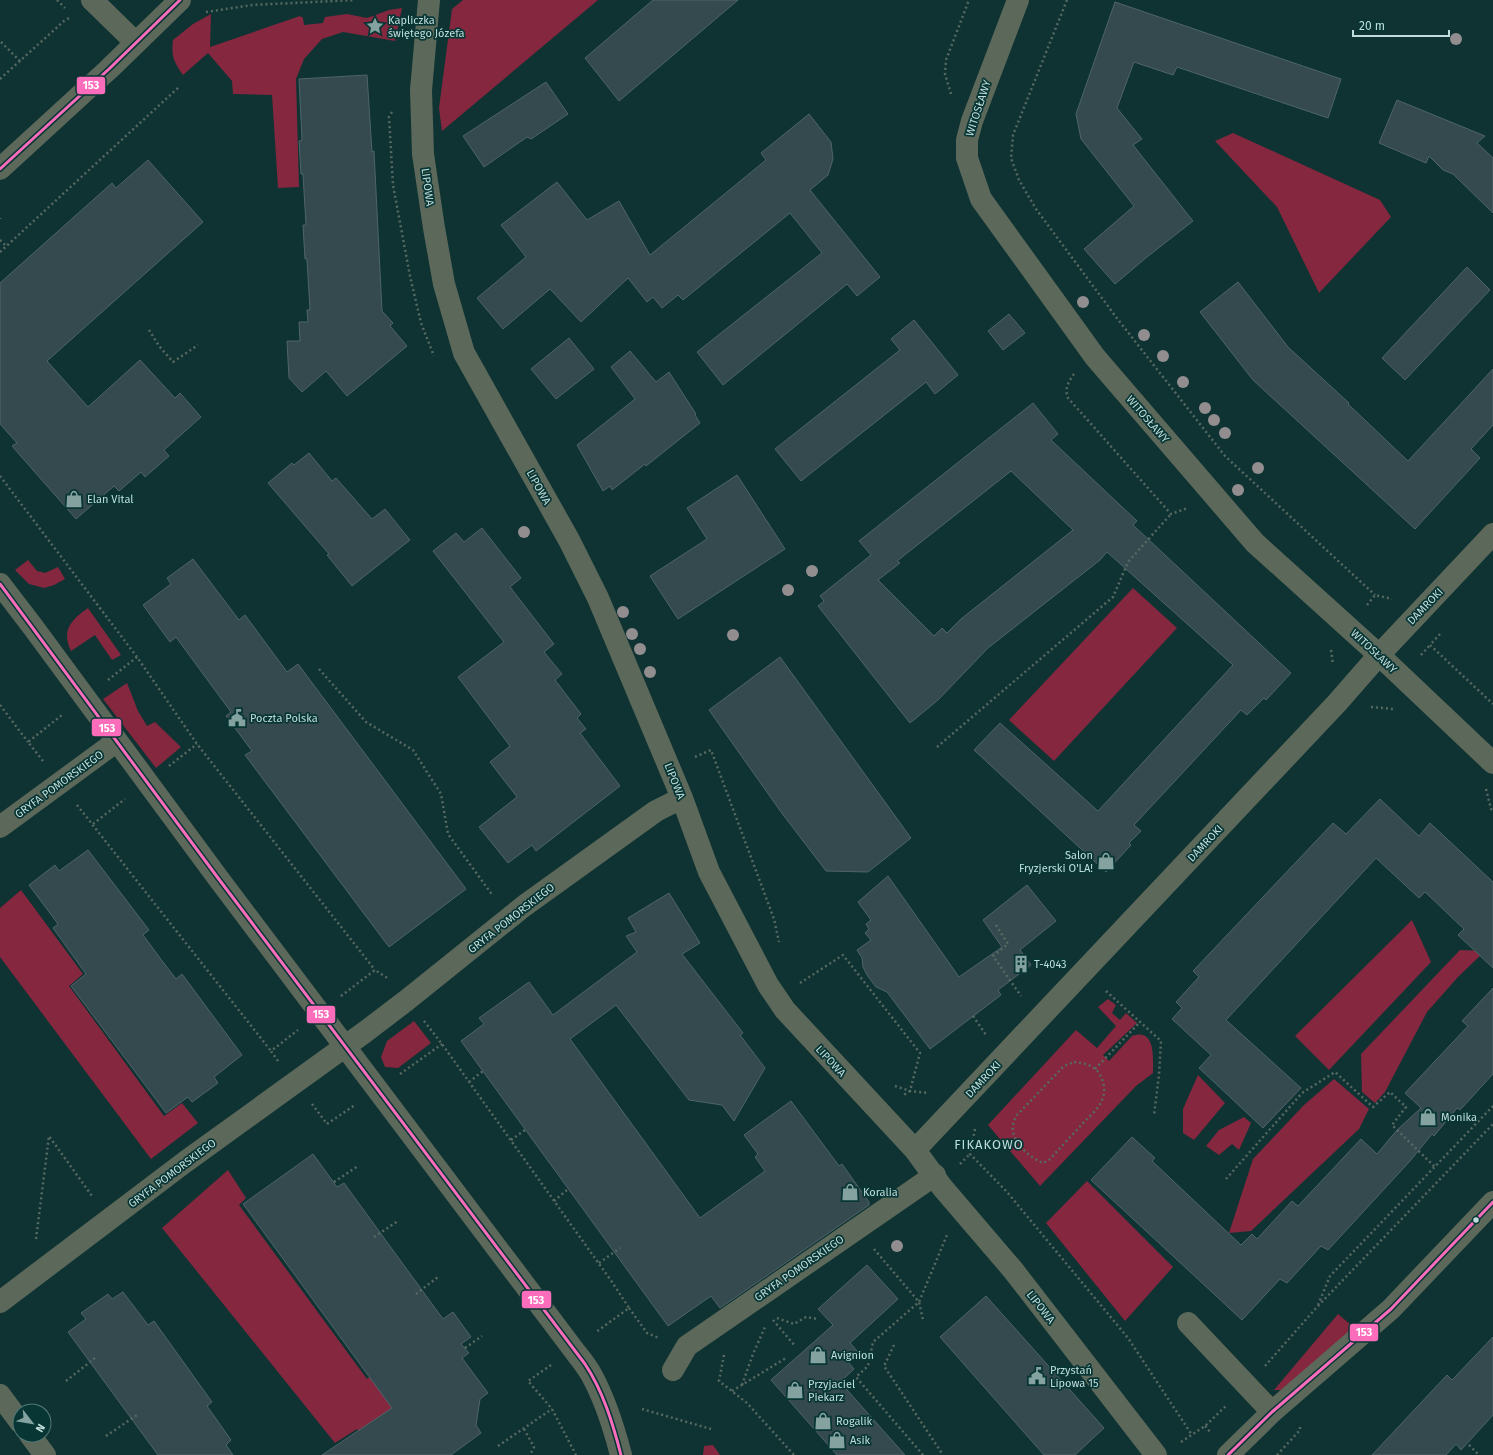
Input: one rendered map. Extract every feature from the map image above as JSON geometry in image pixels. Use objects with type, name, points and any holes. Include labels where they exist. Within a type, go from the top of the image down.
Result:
[{"type":"street","points":[[92,0],[136,43]]},
{"type":"street","points":[[0,169],[136,43],[180,0]]},
{"type":"street","name":"LIPOWA","points":[[429,0],[421,90],[423,154],[444,284],[464,353],[572,546],[598,598],[682,798],[709,872],[768,985],[785,1010],[915,1150],[935,1175],[942,1187],[1013,1270],[1156,1455]]},
{"type":"street","name":"WITOSŁAWY","points":[[1018,0],[972,121],[968,140],[967,158],[981,200],[1084,344],[1255,543],[1378,655],[1493,763]]},
{"type":"street","name":"DAMROKI","points":[[915,1150],[1337,703],[1378,655],[1493,534]]},
{"type":"street","points":[[0,584],[591,1374],[615,1433],[621,1455]]},
{"type":"street","name":"GRYFA POMORSKIEGO","points":[[0,827],[118,741]]},
{"type":"street","name":"GRYFA POMORSKIEGO","points":[[0,1302],[185,1162],[346,1046],[407,1000],[524,906],[656,811],[682,798]]},
{"type":"street","name":"GRYFA POMORSKIEGO","points":[[673,1370],[687,1346],[935,1175]]},
{"type":"street","points":[[1228,1455],[1272,1412],[1391,1309],[1493,1202]]},
{"type":"street","points":[[1188,1323],[1272,1412]]},
{"type":"street","points":[[0,1395],[12,1411]]},
{"type":"street","points":[[36,1443],[45,1455]]},
{"type":"path","points":[[206,12],[252,5],[355,0]]},
{"type":"path","points":[[953,100],[945,74],[946,60],[969,0]]},
{"type":"path","points":[[1067,0],[1014,136],[1010,158],[1019,180],[1036,209],[1116,317],[1225,456],[1375,595]]},
{"type":"path","points":[[0,79],[64,21]]},
{"type":"path","points":[[1,42],[20,61]]},
{"type":"path","points":[[0,252],[179,87]]},
{"type":"path","points":[[0,240],[6,246]]},
{"type":"path","points":[[149,330],[159,346],[173,362],[198,345]]},
{"type":"path","points":[[1077,369],[1067,387],[1066,394],[1068,398],[1171,514]]},
{"type":"path","points":[[0,476],[137,657],[198,744],[376,970],[392,981]]},
{"type":"path","points":[[937,747],[1113,597],[1128,562],[1171,514],[1191,508]]},
{"type":"path","points":[[1440,634],[1430,645],[1493,704]]},
{"type":"path","points":[[1331,646],[1333,669]]},
{"type":"path","points":[[103,684],[137,657]]},
{"type":"path","points":[[319,669],[366,722],[413,750],[441,794],[448,834],[495,899]]},
{"type":"path","points":[[0,705],[28,742]]},
{"type":"path","points":[[167,767],[198,744]]},
{"type":"path","points":[[669,766],[711,750],[774,919],[780,948]]},
{"type":"path","points":[[129,796],[92,824],[271,1051]]},
{"type":"path","points":[[996,925],[1008,944],[993,956],[1022,997]]},
{"type":"path","points":[[799,984],[843,955],[920,1053],[910,1091]]},
{"type":"path","points":[[291,1035],[376,970]]},
{"type":"path","points":[[796,978],[804,989]]},
{"type":"path","points":[[1106,991],[1161,1041],[1159,1075],[1154,1114]]},
{"type":"path","points":[[973,1016],[989,1040]]},
{"type":"path","points":[[423,1020],[442,1044],[599,1263],[647,1333],[659,1338]]},
{"type":"path","points":[[1095,1070],[1140,1022]]},
{"type":"path","points":[[399,1074],[442,1044]]},
{"type":"path","points":[[1074,1062],[1085,1064],[1095,1070],[1103,1081],[1104,1091],[1102,1101],[1097,1108],[1049,1160],[1043,1163],[1029,1156],[1018,1143],[1013,1132],[1016,1116],[1064,1066],[1074,1062]]},
{"type":"path","points":[[469,1082],[482,1071]]},
{"type":"path","points":[[1226,1179],[1302,1092],[1335,1072],[1373,1107],[1390,1092],[1406,1107],[1392,1125],[1435,1167]]},
{"type":"path","points":[[889,1084],[910,1091],[931,1094]]},
{"type":"path","points":[[327,1124],[359,1103]]},
{"type":"path","points":[[1317,1308],[1330,1276],[1493,1106]]},
{"type":"path","points":[[1247,1386],[1317,1308],[1493,1124]]},
{"type":"path","points":[[960,1165],[970,1154],[975,1127]]},
{"type":"path","points":[[510,1140],[525,1130]]},
{"type":"path","points":[[36,1239],[49,1136],[92,1196]]},
{"type":"path","points":[[970,1154],[1007,1192],[1128,1338],[1192,1435],[1204,1426]]},
{"type":"path","points":[[334,1182],[358,1166]]},
{"type":"path","points":[[554,1201],[568,1189]]},
{"type":"path","points":[[374,1238],[398,1221]]},
{"type":"path","points":[[923,1455],[856,1377],[868,1366],[873,1342],[919,1302],[947,1234]]},
{"type":"path","points":[[870,1244],[919,1302],[923,1320]]},
{"type":"path","points":[[599,1263],[620,1248]]},
{"type":"path","points":[[416,1294],[438,1277]]},
{"type":"path","points":[[596,1332],[629,1308]]},
{"type":"path","points":[[769,1315],[795,1346]]},
{"type":"path","points":[[775,1317],[794,1324],[806,1317],[818,1319]]},
{"type":"path","points":[[742,1385],[766,1324]]},
{"type":"path","points":[[465,1348],[482,1336]]},
{"type":"path","points":[[894,1345],[884,1366],[943,1455]]},
{"type":"path","points":[[66,1381],[95,1358]]},
{"type":"path","points":[[732,1391],[786,1358]]},
{"type":"path","points":[[553,1363],[528,1382],[552,1409],[576,1455]]},
{"type":"path","points":[[719,1380],[747,1403],[794,1455]]},
{"type":"path","points":[[498,1446],[552,1409]]},
{"type":"path","points":[[642,1409],[711,1429]]},
{"type":"path","points":[[106,1436],[137,1415]]},
{"type":"path","points":[[524,1429],[534,1446],[530,1455]]},
{"type":"path","points":[[1468,1445],[1479,1455]]},
{"type":"shaded area","points":[[463,0],[598,0],[442,131],[439,108],[452,9]]},
{"type":"shaded area","points":[[402,8],[395,41],[343,32],[322,39],[304,59],[296,79],[299,187],[278,188],[272,95],[233,94],[232,81],[208,53],[183,75],[175,62],[172,50],[173,40],[193,24],[211,14],[210,47],[300,16],[303,18],[304,25],[323,23],[325,17],[347,14],[367,18],[389,10]]},
{"type":"shaded area","points":[[1233,133],[1380,200],[1391,217],[1319,293],[1277,207],[1215,141]]},
{"type":"shaded area","points":[[28,560],[37,571],[45,573],[58,567],[65,579],[44,588],[29,584],[15,570]]},
{"type":"shaded area","points":[[1133,588],[1177,628],[1054,761],[1009,720]]},
{"type":"shaded area","points":[[88,608],[121,655],[112,660],[95,635],[71,651],[67,637],[69,626]]},
{"type":"shaded area","points":[[127,683],[138,711],[147,726],[155,722],[181,747],[156,768],[103,699]]},
{"type":"shaded area","points":[[21,890],[83,974],[69,986],[164,1116],[182,1103],[198,1123],[151,1159],[0,957],[0,908]]},
{"type":"shaded area","points":[[1412,920],[1431,962],[1329,1070],[1295,1036]]},
{"type":"shaded area","points":[[1460,950],[1485,951],[1458,977],[1427,1012],[1385,1092],[1375,1103],[1362,1092],[1361,1054]]},
{"type":"shaded area","points":[[1108,999],[1116,1005],[1112,1013],[1120,1020],[1126,1013],[1137,1023],[1103,1055],[1109,1061],[1132,1036],[1140,1034],[1149,1040],[1152,1046],[1153,1073],[1136,1086],[1040,1186],[988,1125],[1076,1030],[1097,1048],[1116,1026],[1098,1007]]},
{"type":"shaded area","points":[[414,1021],[431,1043],[398,1068],[385,1067],[381,1057],[387,1041]]},
{"type":"shaded area","points":[[1198,1075],[1225,1103],[1194,1140],[1183,1133],[1183,1109]]},
{"type":"shaded area","points":[[1334,1079],[1369,1109],[1359,1129],[1251,1231],[1229,1233],[1253,1159],[1304,1105]]},
{"type":"shaded area","points":[[1244,1117],[1251,1123],[1239,1150],[1232,1144],[1219,1155],[1206,1146],[1219,1130]]},
{"type":"shaded area","points":[[228,1170],[246,1198],[239,1205],[367,1379],[381,1367],[417,1399],[362,1436],[357,1429],[335,1443],[162,1228]]},
{"type":"shaded area","points":[[1087,1181],[1173,1267],[1125,1321],[1046,1223]]},
{"type":"shaded area","points":[[1338,1314],[1358,1331],[1288,1390],[1274,1390]]},
{"type":"shaded area","points":[[713,1445],[720,1455],[703,1455],[704,1446]]},
{"type":"building","points":[[653,0],[738,0],[619,101],[585,58]]},
{"type":"building","points":[[1115,2],[1341,79],[1328,118],[1177,67],[1173,75],[1134,62],[1117,108],[1142,139],[1133,145],[1193,221],[1115,284],[1084,249],[1134,206],[1081,139],[1076,114]]},
{"type":"building","points":[[367,75],[372,152],[374,151],[382,311],[393,323],[390,326],[407,346],[347,396],[326,371],[302,392],[289,378],[287,341],[300,341],[299,322],[308,322],[307,310],[310,310],[303,225],[306,225],[303,174],[301,174],[299,141],[302,140],[299,79]]},
{"type":"building","points":[[546,82],[568,114],[531,139],[527,137],[484,167],[463,136]]},
{"type":"building","points":[[1397,100],[1485,136],[1477,143],[1493,158],[1493,213],[1453,174],[1443,170],[1429,156],[1426,163],[1379,143]]},
{"type":"building","points":[[809,114],[831,142],[833,159],[828,175],[810,190],[880,277],[857,296],[847,284],[723,385],[697,352],[822,253],[790,213],[683,300],[678,295],[662,308],[653,297],[647,302],[628,278],[581,322],[550,289],[503,329],[477,298],[526,257],[501,225],[557,182],[587,220],[619,201],[650,255],[766,160],[761,153]]},
{"type":"building","points":[[148,160],[203,222],[47,361],[88,407],[140,360],[175,398],[180,393],[201,417],[164,450],[169,456],[145,477],[141,472],[119,491],[114,486],[76,519],[12,446],[17,443],[0,424],[0,283],[112,183],[116,188]]},
{"type":"building","points":[[1467,267],[1490,290],[1405,380],[1382,358]]},
{"type":"building","points":[[1238,282],[1288,347],[1349,403],[1348,404],[1408,461],[1493,369],[1493,425],[1471,449],[1480,458],[1415,529],[1253,380],[1200,312]]},
{"type":"building","points":[[1009,314],[1025,333],[1003,350],[988,331]]},
{"type":"building","points":[[914,320],[958,375],[935,394],[926,382],[801,481],[775,449],[900,350],[891,339]]},
{"type":"building","points":[[569,338],[594,369],[556,399],[531,369]]},
{"type":"building","points":[[630,351],[656,382],[669,372],[696,414],[695,415],[700,423],[646,466],[645,464],[612,490],[610,486],[603,491],[577,445],[635,399],[611,367]]},
{"type":"building","points":[[1033,403],[1058,434],[1051,440],[1137,521],[1133,525],[1291,673],[1266,700],[1264,698],[1247,715],[1241,710],[1134,825],[1141,831],[1129,843],[1131,845],[1106,872],[974,750],[1000,723],[1098,811],[1233,665],[1107,552],[1100,560],[988,648],[938,700],[910,723],[818,606],[824,601],[820,596],[871,555],[859,541]],"holes":[[[1011,471],[1073,530],[961,619],[947,633],[942,628],[934,636],[878,580],[900,563],[897,561]]]},
{"type":"building","points":[[309,453],[332,481],[336,478],[372,519],[385,509],[410,540],[352,586],[327,555],[329,554],[268,483],[292,463],[294,465]]},
{"type":"building","points":[[737,475],[785,549],[678,619],[650,576],[707,539],[687,508]]},
{"type":"building","points":[[482,528],[521,578],[510,587],[554,644],[544,652],[562,674],[555,680],[581,714],[577,718],[586,729],[580,733],[620,786],[536,851],[532,845],[508,863],[479,827],[517,797],[490,762],[510,746],[458,677],[504,642],[433,551],[456,533],[464,542]]},
{"type":"building","points":[[193,559],[239,620],[245,615],[287,672],[298,664],[466,889],[389,947],[245,755],[252,751],[226,716],[231,712],[176,637],[170,642],[143,605],[171,584],[167,578]]},
{"type":"building","points":[[780,657],[911,838],[868,872],[826,871],[781,812],[709,710]]},
{"type":"building","points":[[1380,799],[1419,836],[1430,823],[1493,882],[1493,968],[1458,935],[1464,929],[1425,892],[1419,898],[1376,858],[1226,1020],[1301,1088],[1263,1128],[1199,1068],[1211,1055],[1172,1019],[1182,1008],[1176,1002],[1199,977],[1193,971],[1333,823],[1346,834]]},
{"type":"building","points":[[88,850],[149,930],[143,935],[160,958],[176,979],[182,974],[242,1055],[214,1077],[218,1083],[192,1102],[188,1097],[166,1113],[71,986],[86,974],[53,928],[58,924],[29,885],[55,865],[59,871]]},
{"type":"building","points":[[888,876],[959,977],[1002,947],[983,920],[1027,885],[1056,921],[1020,950],[1031,965],[998,990],[1001,995],[930,1049],[887,992],[876,987],[867,975],[863,967],[862,958],[857,950],[871,940],[865,933],[869,929],[866,924],[871,920],[858,902]]},
{"type":"building","points":[[669,893],[700,943],[682,954],[743,1033],[740,1035],[765,1068],[734,1121],[722,1105],[689,1100],[616,1005],[570,1039],[700,1218],[765,1171],[755,1157],[758,1154],[744,1135],[791,1101],[839,1166],[842,1164],[869,1202],[869,1205],[720,1308],[711,1296],[668,1326],[461,1041],[484,1024],[479,1018],[529,982],[553,1015],[637,952],[626,936],[636,932],[628,918]]},
{"type":"building","points":[[1493,988],[1493,1074],[1460,1110],[1457,1108],[1434,1136],[1432,1134],[1410,1161],[1328,1250],[1321,1246],[1287,1283],[1280,1279],[1242,1320],[1091,1180],[1132,1137],[1155,1158],[1152,1161],[1241,1245],[1252,1234],[1257,1239],[1292,1201],[1298,1206],[1361,1139],[1377,1154],[1397,1130],[1421,1108],[1405,1093],[1468,1026],[1462,1021]]},
{"type":"building","points":[[313,1154],[337,1187],[344,1183],[443,1319],[453,1312],[471,1337],[461,1344],[469,1353],[462,1358],[488,1393],[480,1399],[476,1425],[481,1433],[451,1455],[322,1455],[392,1408],[243,1204]]},
{"type":"building","points":[[867,1265],[898,1299],[850,1343],[859,1353],[849,1363],[854,1369],[840,1382],[905,1455],[837,1455],[771,1380],[833,1325],[818,1309]]},
{"type":"building","points":[[123,1292],[148,1325],[154,1321],[212,1402],[207,1406],[231,1440],[226,1445],[233,1455],[158,1455],[68,1332],[86,1319],[81,1313],[108,1294],[112,1299]]},
{"type":"building","points":[[986,1296],[1104,1428],[1075,1455],[1044,1455],[940,1337]]},
{"type":"building","points":[[1493,1337],[1493,1415],[1461,1450],[1456,1444],[1446,1455],[1372,1455],[1447,1375],[1452,1380]]},
{"type":"transit line","name":"153","points":[[0,169],[109,69],[180,0]]},
{"type":"transit line","name":"153","points":[[0,584],[218,878],[585,1364],[597,1385],[607,1408],[621,1455]]},
{"type":"transit line","name":"153","points":[[1228,1455],[1272,1412],[1391,1309],[1493,1202]]},
{"type":"place","name":"Kapliczka świętego Józefa","points":[[375,26]]},
{"type":"place","name":"Elan Vital","points":[[74,499]]},
{"type":"place","name":"Poczta Polska","points":[[237,718]]},
{"type":"place","name":"Salon Fryzjerski O'LA!","points":[[1106,861]]},
{"type":"place","name":"T-4043","points":[[1021,964]]},
{"type":"place","name":"Monika","points":[[1428,1117]]},
{"type":"place","name":"Koralia","points":[[850,1192]]},
{"type":"place","name":"Avignion","points":[[818,1355]]},
{"type":"place","name":"Przystań Lipowa 15","points":[[1037,1376]]},
{"type":"place","name":"Przyjaciel Piekarz","points":[[795,1390]]},
{"type":"place","name":"Rogalik","points":[[823,1421]]},
{"type":"place","name":"Asik","points":[[837,1440]]},
{"type":"district","name":"FIKAKOWO","points":[[989,1144]]}]
